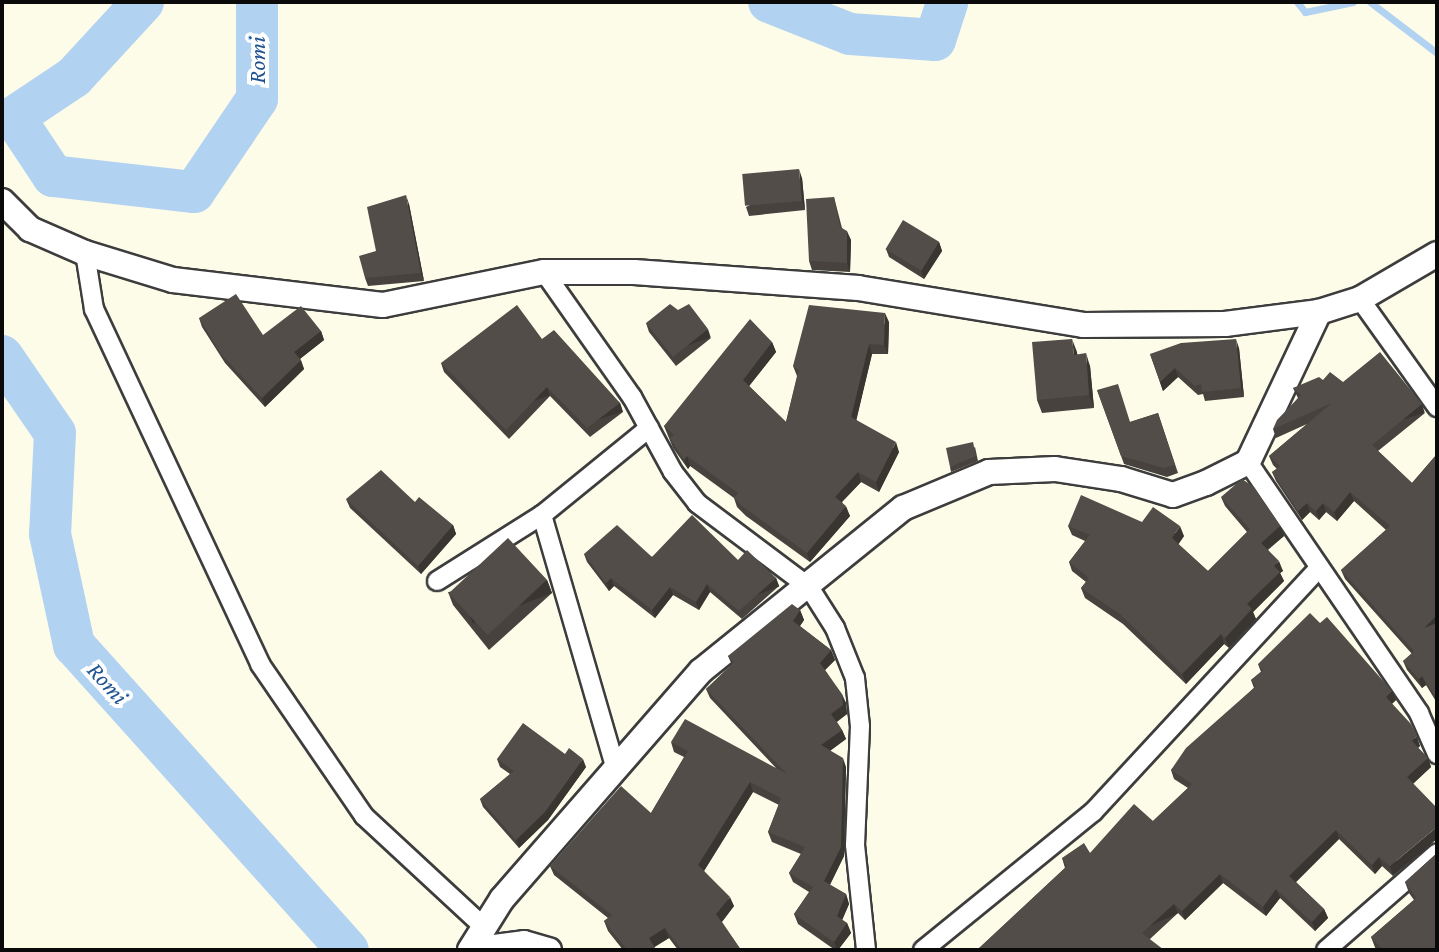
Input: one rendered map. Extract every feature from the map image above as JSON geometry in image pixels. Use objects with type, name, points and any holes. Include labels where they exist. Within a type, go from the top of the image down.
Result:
[{"type":"street","points":[[2,201],[30,229],[85,253],[173,280],[383,305],[544,272],[634,272],[858,288],[1083,325],[1225,324],[1319,312],[1360,299],[1437,254]]},
{"type":"street","points":[[85,253],[94,309],[260,664],[364,816],[484,927]]},
{"type":"street","points":[[544,272],[697,503],[809,587],[835,628],[855,678],[860,726],[855,845],[866,950]]},
{"type":"street","points":[[1360,299],[1437,407]]},
{"type":"street","points":[[470,950],[484,927],[615,767],[701,671],[809,587],[903,508],[989,472],[1055,469],[1121,479],[1173,495],[1248,462],[1319,312]]},
{"type":"street","points":[[437,581],[542,515],[649,428]]},
{"type":"street","points":[[1248,462],[1419,713],[1437,754]]},
{"type":"street","points":[[542,515],[615,767]]},
{"type":"street","points":[[923,950],[1093,812],[1319,568]]},
{"type":"street","points":[[1326,950],[1437,853]]},
{"type":"street","points":[[470,950],[524,943],[549,950]]},
{"type":"building","points":[[799,169],[802,201],[745,206],[742,174]]},
{"type":"building","points":[[406,195],[421,273],[365,278],[359,256],[376,251],[367,207]]},
{"type":"building","points":[[834,197],[840,227],[847,231],[847,263],[809,261],[806,199]]},
{"type":"building","points":[[903,220],[939,242],[921,271],[885,249]]},
{"type":"building","points":[[236,294],[263,335],[301,306],[321,331],[294,352],[301,360],[262,398],[221,354],[199,318]]},
{"type":"building","points":[[670,304],[678,310],[689,304],[708,329],[673,357],[646,323]]},
{"type":"building","points":[[517,305],[542,339],[554,330],[620,403],[587,428],[547,387],[506,430],[441,363]]},
{"type":"building","points":[[809,305],[885,313],[884,345],[869,344],[851,417],[896,442],[876,482],[858,472],[835,497],[846,506],[807,553],[742,506],[734,498],[738,493],[687,456],[684,460],[670,438],[674,435],[664,426],[750,319],[772,342],[743,380],[786,422],[799,370],[793,366]]},
{"type":"building","points":[[1072,339],[1074,355],[1086,353],[1089,395],[1037,400],[1032,342]]},
{"type":"building","points":[[1236,339],[1241,388],[1202,392],[1201,384],[1195,386],[1175,368],[1160,382],[1150,354],[1181,343]]},
{"type":"building","points":[[1380,352],[1422,404],[1372,445],[1412,483],[1437,454],[1437,615],[1424,628],[1437,623],[1437,699],[1422,676],[1419,679],[1403,661],[1414,651],[1341,570],[1390,526],[1350,492],[1334,512],[1323,503],[1316,511],[1307,503],[1298,511],[1272,472],[1280,466],[1269,456],[1332,403],[1273,429],[1277,420],[1301,395],[1293,388],[1319,377],[1323,380],[1330,372],[1343,382]]},
{"type":"building","points":[[1118,384],[1130,422],[1158,413],[1175,465],[1164,468],[1121,456],[1097,390]]},
{"type":"building","points":[[973,442],[976,456],[950,467],[946,448]]},
{"type":"building","points":[[381,470],[415,502],[419,497],[453,525],[418,566],[346,499]]},
{"type":"building","points":[[1242,479],[1254,487],[1280,526],[1261,543],[1279,561],[1274,566],[1280,572],[1247,604],[1252,609],[1225,638],[1221,634],[1182,674],[1120,614],[1081,588],[1089,578],[1069,562],[1090,535],[1068,526],[1081,495],[1142,522],[1153,507],[1180,526],[1172,538],[1208,571],[1250,529],[1221,497]]},
{"type":"building","points":[[692,515],[738,560],[747,550],[776,578],[739,611],[707,584],[696,602],[670,587],[652,610],[611,578],[606,583],[584,554],[617,525],[652,557]]},
{"type":"building","points":[[508,538],[547,580],[488,635],[449,593]]},
{"type":"building","points":[[792,604],[800,610],[793,621],[831,650],[820,663],[842,694],[843,705],[831,714],[842,730],[821,745],[843,758],[841,847],[824,881],[846,894],[837,916],[847,923],[834,942],[794,914],[813,887],[789,873],[805,847],[768,832],[781,798],[750,782],[698,865],[730,897],[716,914],[741,950],[682,950],[665,928],[649,938],[656,950],[627,950],[604,921],[612,915],[550,866],[621,786],[651,813],[688,751],[671,742],[685,719],[787,774],[706,689],[734,662],[728,656]]},
{"type":"building","points":[[1310,613],[1320,623],[1327,617],[1392,691],[1386,697],[1411,724],[1417,736],[1412,741],[1428,758],[1407,777],[1437,808],[1437,827],[1390,866],[1379,857],[1372,865],[1336,830],[1289,876],[1324,909],[1312,922],[1276,889],[1263,907],[1220,874],[1182,911],[1174,904],[1142,933],[1164,950],[977,950],[1067,866],[1062,858],[1084,843],[1090,853],[1134,804],[1153,821],[1192,784],[1171,770],[1186,748],[1256,686],[1251,680],[1263,670],[1258,664]]},
{"type":"building","points":[[523,723],[565,754],[569,748],[583,759],[545,812],[516,840],[480,799],[514,771],[497,759]]},
{"type":"building","points":[[1437,853],[1437,950],[1383,950],[1371,937],[1416,898],[1405,882]]},
{"type":"waterway","name":"Romi","points":[[143,2],[74,77],[14,117],[53,176],[194,192],[257,99],[257,2]]},
{"type":"waterway","name":"Romi","points":[[769,2],[850,34],[935,40],[947,2]]},
{"type":"waterway","points":[[1297,2],[1305,12],[1353,2]]},
{"type":"waterway","points":[[1370,2],[1437,53]]},
{"type":"waterway","name":"Romi","points":[[2,356],[55,433],[50,534],[74,645],[348,950]]}]
